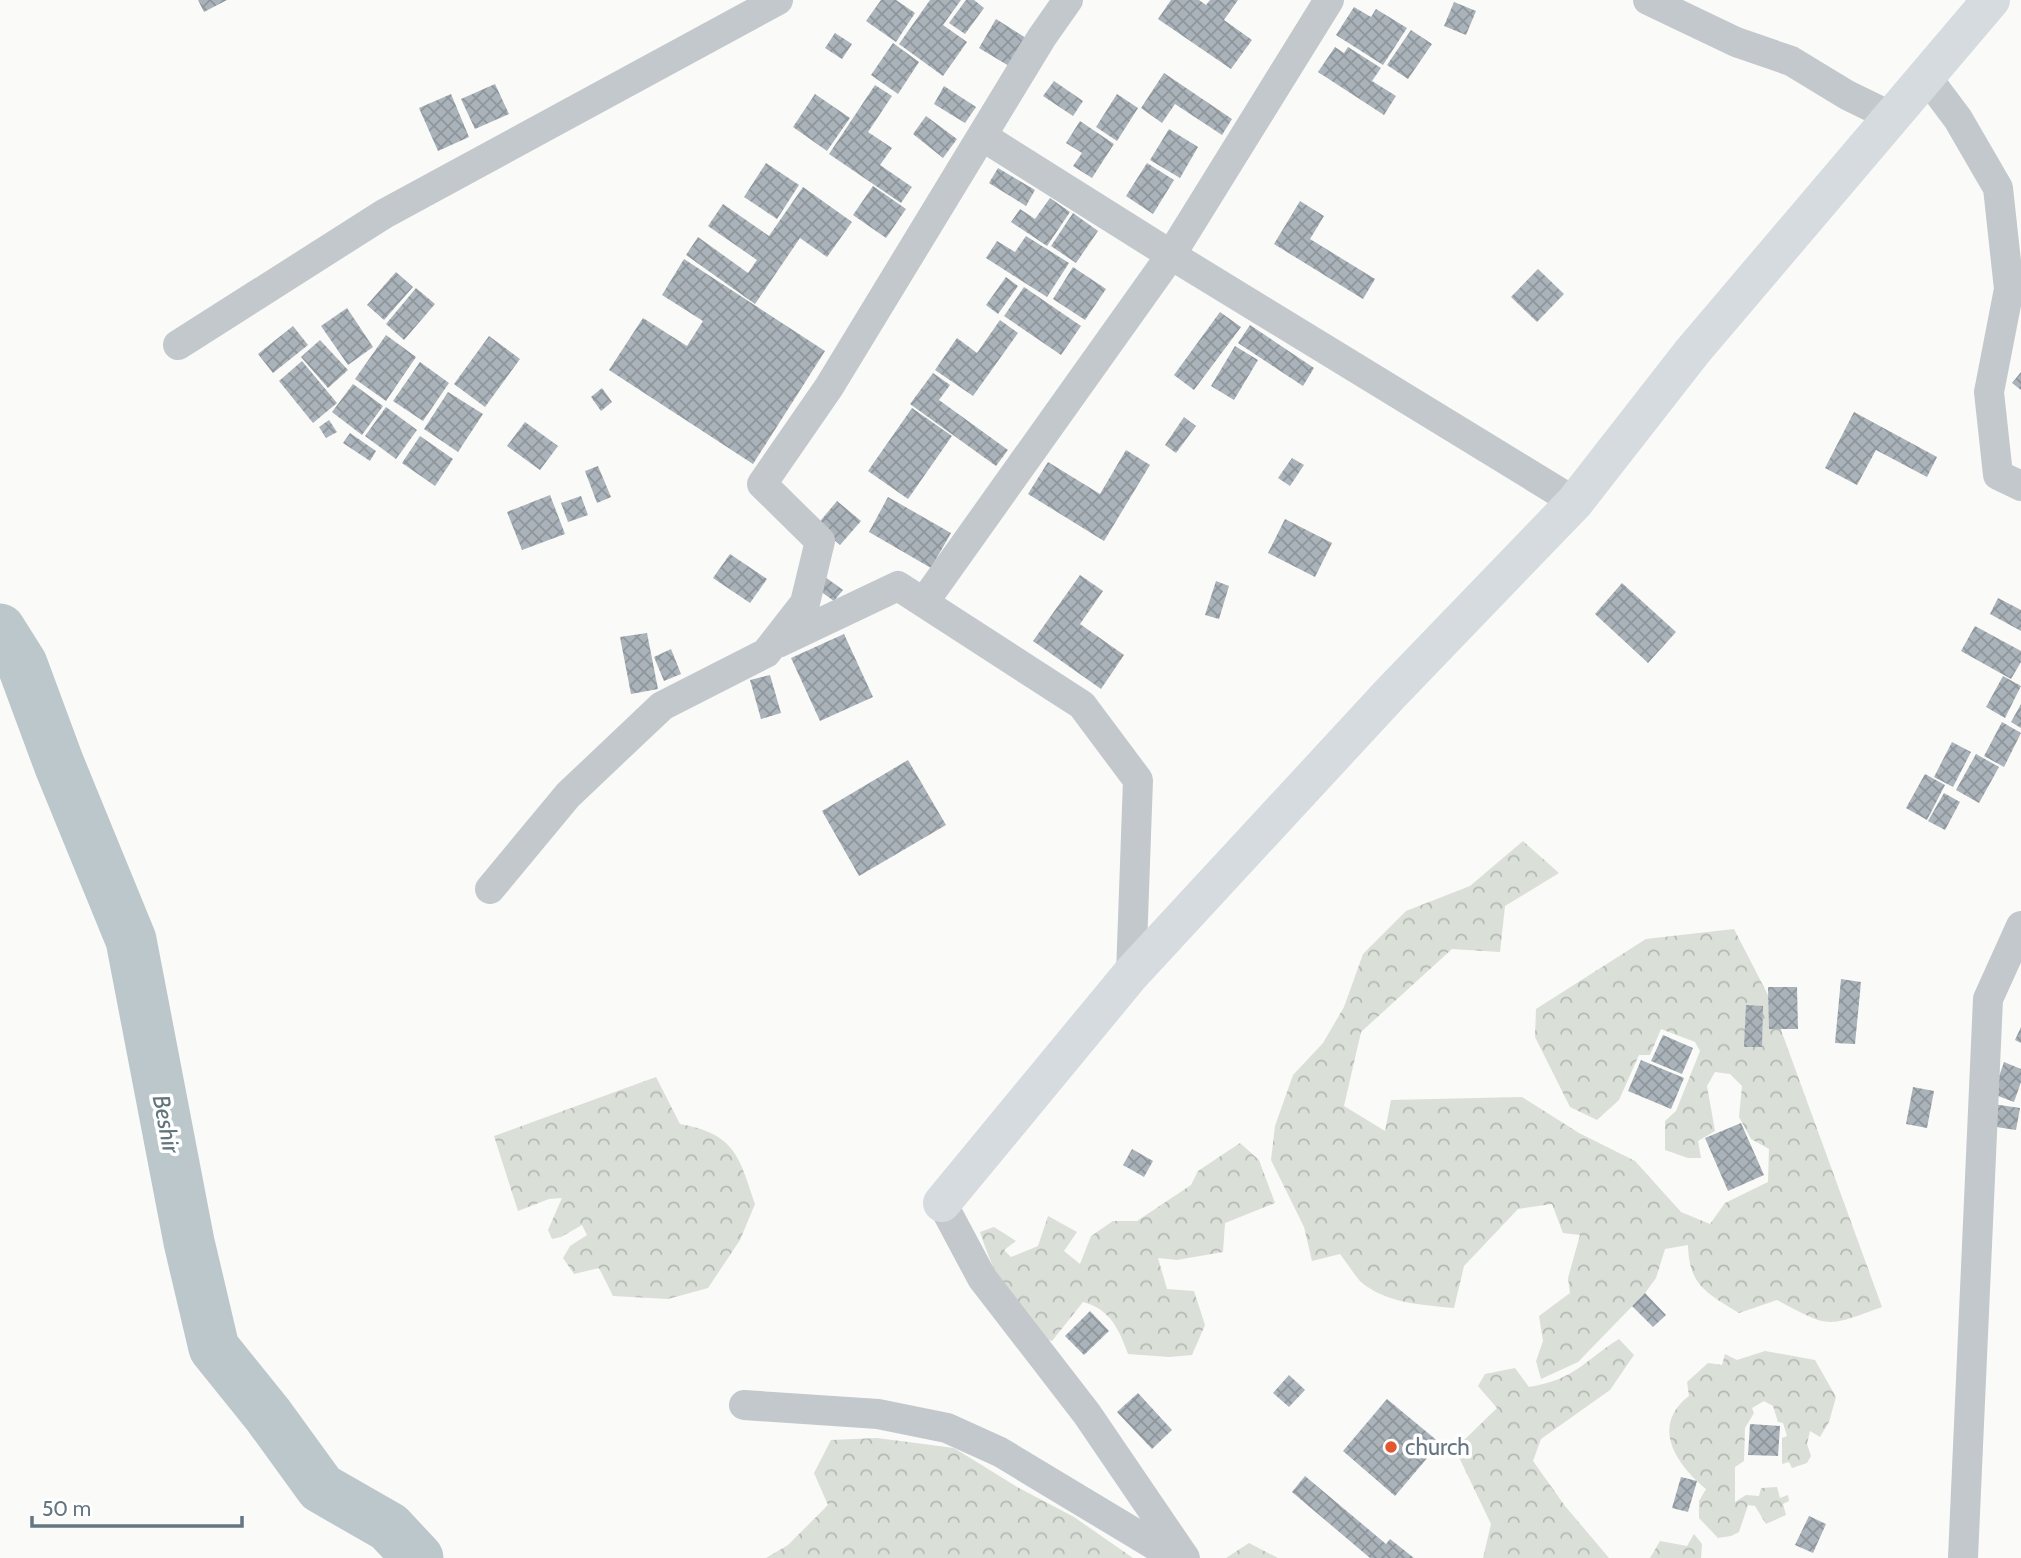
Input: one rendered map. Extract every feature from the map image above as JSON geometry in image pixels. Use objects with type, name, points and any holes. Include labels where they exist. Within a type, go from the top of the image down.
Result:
[{"type":"main road","points":[[942,1203],[1132,974],[1372,713],[1575,502],[1692,352],[1984,2]]},
{"type":"street","points":[[178,345],[384,214],[778,0]]},
{"type":"street","points":[[490,889],[568,795],[662,706],[765,653],[805,603],[820,541],[762,484],[829,387],[1068,0]]},
{"type":"street","points":[[924,602],[1171,255],[1329,0]]},
{"type":"street","points":[[1648,0],[1736,42],[1791,61],[1847,95],[1890,116]]},
{"type":"street","points":[[1925,75],[1958,120],[1998,188],[2009,289],[1989,392],[1998,475],[2021,486]]},
{"type":"street","points":[[982,136],[1575,502]]},
{"type":"street","points":[[772,646],[898,586],[1082,705],[1138,780],[1132,974]]},
{"type":"street","points":[[1963,1558],[1988,999],[2021,926]]},
{"type":"street","points":[[942,1203],[982,1278],[1087,1414],[1185,1558]]},
{"type":"street","points":[[744,1405],[878,1413],[947,1428],[1000,1452],[1176,1558]]},
{"type":"green space","points":[[1523,841],[1559,873],[1505,906],[1500,952],[1452,949],[1361,1032],[1344,1106],[1385,1131],[1391,1100],[1522,1097],[1579,1133],[1635,1161],[1681,1212],[1710,1224],[1725,1203],[1768,1182],[1769,1149],[1751,1139],[1739,1117],[1742,1086],[1730,1074],[1715,1072],[1707,1086],[1715,1131],[1698,1141],[1701,1158],[1688,1158],[1665,1150],[1665,1121],[1676,1111],[1700,1051],[1695,1042],[1661,1029],[1650,1055],[1639,1055],[1619,1100],[1597,1120],[1570,1107],[1535,1037],[1536,1009],[1646,939],[1734,929],[1769,997],[1882,1307],[1829,1322],[1808,1316],[1777,1300],[1739,1313],[1709,1294],[1696,1279],[1689,1259],[1688,1245],[1665,1249],[1656,1278],[1645,1293],[1578,1362],[1541,1379],[1536,1361],[1543,1341],[1539,1316],[1570,1293],[1568,1278],[1580,1235],[1563,1233],[1552,1204],[1518,1209],[1464,1266],[1454,1308],[1404,1302],[1380,1294],[1360,1281],[1340,1254],[1312,1261],[1304,1227],[1271,1160],[1275,1126],[1293,1075],[1323,1043],[1344,1007],[1363,954],[1406,911],[1470,886]]},
{"type":"green space","points":[[656,1077],[680,1124],[713,1134],[732,1150],[739,1160],[755,1204],[740,1240],[708,1288],[668,1299],[613,1296],[599,1268],[574,1274],[563,1258],[570,1246],[587,1235],[582,1225],[552,1239],[548,1230],[562,1198],[549,1199],[518,1211],[494,1136]]},
{"type":"green space","points":[[1240,1143],[1259,1160],[1275,1203],[1225,1223],[1223,1252],[1177,1260],[1158,1258],[1167,1289],[1194,1291],[1205,1325],[1192,1355],[1169,1357],[1128,1354],[1121,1336],[1107,1315],[1083,1302],[1052,1341],[1039,1335],[1028,1325],[998,1279],[980,1232],[994,1227],[1016,1241],[1004,1250],[1011,1257],[1038,1246],[1048,1216],[1077,1232],[1064,1251],[1080,1264],[1091,1236],[1113,1221],[1137,1221],[1191,1185],[1198,1171]]},
{"type":"green space","points":[[1619,1339],[1634,1355],[1610,1390],[1541,1439],[1533,1461],[1565,1506],[1609,1558],[1483,1558],[1491,1524],[1455,1449],[1497,1408],[1478,1386],[1485,1374],[1515,1368],[1529,1387],[1544,1384],[1578,1369]]},
{"type":"green space","points":[[1765,1351],[1815,1360],[1836,1397],[1829,1422],[1820,1437],[1810,1431],[1807,1444],[1811,1456],[1807,1463],[1792,1468],[1789,1462],[1782,1464],[1782,1438],[1787,1436],[1783,1423],[1778,1422],[1773,1406],[1764,1401],[1752,1408],[1754,1413],[1745,1428],[1744,1461],[1735,1467],[1735,1502],[1746,1495],[1759,1496],[1761,1488],[1777,1487],[1780,1498],[1788,1495],[1789,1501],[1783,1504],[1786,1515],[1766,1524],[1755,1506],[1748,1505],[1739,1532],[1718,1538],[1699,1518],[1699,1501],[1706,1489],[1677,1456],[1669,1432],[1671,1420],[1677,1408],[1689,1396],[1687,1382],[1708,1363],[1722,1365],[1725,1354],[1737,1360]]},
{"type":"green space","points":[[877,1438],[954,1448],[1019,1488],[1074,1517],[1133,1558],[766,1558],[788,1545],[828,1505],[814,1473],[831,1440]]},
{"type":"green space","points":[[1694,1534],[1702,1544],[1701,1558],[1650,1558],[1660,1541],[1687,1546]]},
{"type":"green space","points":[[1249,1543],[1278,1558],[1226,1558]]},
{"type":"building","points":[[198,0],[227,0],[204,12]]},
{"type":"building","points":[[881,0],[896,0],[915,13],[896,42],[866,21]]},
{"type":"building","points":[[930,0],[961,0],[943,25],[967,42],[943,76],[899,44]]},
{"type":"building","points":[[966,0],[974,0],[984,8],[965,34],[949,23]]},
{"type":"building","points":[[1171,0],[1199,0],[1206,5],[1210,0],[1238,0],[1224,20],[1252,40],[1231,69],[1158,19]]},
{"type":"building","points":[[1454,2],[1476,11],[1466,35],[1444,26]]},
{"type":"building","points":[[1354,7],[1371,17],[1376,9],[1407,28],[1383,65],[1336,35]]},
{"type":"building","points":[[996,19],[1026,38],[1009,66],[979,48]]},
{"type":"building","points":[[1411,30],[1432,44],[1408,79],[1387,65]]},
{"type":"building","points":[[835,33],[852,44],[842,59],[825,48]]},
{"type":"building","points":[[893,43],[919,62],[898,94],[871,75]]},
{"type":"building","points":[[1335,47],[1344,53],[1348,47],[1381,68],[1372,81],[1396,96],[1384,115],[1318,72]]},
{"type":"building","points":[[1164,73],[1232,119],[1222,135],[1175,104],[1162,123],[1141,108]]},
{"type":"building","points":[[1054,81],[1083,101],[1073,116],[1043,96]]},
{"type":"building","points":[[495,84],[509,114],[475,129],[461,99]]},
{"type":"building","points":[[875,85],[892,96],[868,132],[892,148],[880,165],[912,187],[901,203],[829,154]]},
{"type":"building","points":[[944,86],[976,107],[965,123],[934,104]]},
{"type":"building","points":[[451,94],[469,137],[438,151],[419,108]]},
{"type":"building","points":[[815,94],[850,118],[827,151],[793,127]]},
{"type":"building","points":[[1117,94],[1138,108],[1117,141],[1096,127]]},
{"type":"building","points":[[926,116],[957,139],[943,158],[913,134]]},
{"type":"building","points":[[1080,121],[1114,144],[1092,178],[1073,166],[1082,153],[1066,143]]},
{"type":"building","points":[[1169,129],[1198,147],[1180,178],[1150,160]]},
{"type":"building","points":[[766,163],[799,185],[777,219],[744,197]]},
{"type":"building","points":[[1147,163],[1174,180],[1153,214],[1126,196]]},
{"type":"building","points":[[998,168],[1035,190],[1026,206],[989,183]]},
{"type":"building","points":[[873,186],[906,209],[886,238],[853,215]]},
{"type":"building","points":[[803,187],[852,222],[827,257],[800,238],[755,304],[686,255],[698,237],[748,273],[757,260],[708,226],[723,204],[769,236]]},
{"type":"building","points":[[1050,198],[1070,212],[1047,246],[1011,222],[1020,209],[1035,219]]},
{"type":"building","points":[[1300,201],[1324,216],[1310,239],[1375,279],[1363,299],[1274,244]]},
{"type":"building","points":[[1073,213],[1098,231],[1076,263],[1051,246]]},
{"type":"building","points":[[1026,236],[1069,263],[1047,297],[986,258],[997,241],[1015,252]]},
{"type":"building","points":[[684,259],[825,351],[753,464],[609,370],[643,318],[687,346],[703,321],[662,295]]},
{"type":"building","points":[[1073,267],[1106,289],[1085,320],[1053,299]]},
{"type":"building","points":[[1538,269],[1564,294],[1537,322],[1511,297]]},
{"type":"building","points":[[396,272],[413,287],[384,320],[367,305]]},
{"type":"building","points":[[1006,277],[1018,286],[998,314],[986,305]]},
{"type":"building","points":[[1024,287],[1081,326],[1061,355],[1004,316]]},
{"type":"building","points":[[416,288],[435,304],[404,340],[386,324]]},
{"type":"building","points":[[347,308],[373,347],[348,365],[321,326]]},
{"type":"building","points":[[1220,312],[1241,327],[1194,390],[1174,375]]},
{"type":"building","points":[[1000,320],[1018,333],[973,396],[935,370],[957,338],[977,353]]},
{"type":"building","points":[[1250,325],[1314,368],[1303,386],[1238,343]]},
{"type":"building","points":[[293,326],[308,345],[273,373],[258,354]]},
{"type":"building","points":[[386,335],[416,357],[386,401],[355,379]]},
{"type":"building","points":[[489,336],[520,359],[485,407],[454,384]]},
{"type":"building","points":[[320,340],[348,370],[328,388],[301,357]]},
{"type":"building","points":[[1235,346],[1258,360],[1234,400],[1211,386]]},
{"type":"building","points":[[302,361],[337,403],[313,423],[279,381]]},
{"type":"building","points":[[420,362],[449,383],[423,421],[393,401]]},
{"type":"building","points":[[2021,372],[2021,390],[2012,383]]},
{"type":"building","points":[[933,373],[950,385],[939,400],[1008,450],[996,466],[910,404]]},
{"type":"building","points":[[353,384],[383,406],[362,435],[332,412]]},
{"type":"building","points":[[602,388],[612,402],[601,411],[591,397]]},
{"type":"building","points":[[448,392],[483,414],[458,452],[424,429]]},
{"type":"building","points":[[386,407],[417,430],[396,459],[365,436]]},
{"type":"building","points":[[912,408],[952,436],[908,499],[868,471]]},
{"type":"building","points":[[1854,412],[1937,457],[1927,477],[1876,450],[1857,485],[1825,468]]},
{"type":"building","points":[[1184,417],[1196,426],[1176,453],[1165,445]]},
{"type":"building","points":[[329,420],[337,432],[326,438],[319,427]]},
{"type":"building","points":[[525,422],[558,446],[540,470],[507,446]]},
{"type":"building","points":[[350,433],[376,451],[370,461],[343,443]]},
{"type":"building","points":[[420,436],[453,459],[435,486],[402,463]]},
{"type":"building","points":[[1126,450],[1150,465],[1104,541],[1028,494],[1048,462],[1100,494]]},
{"type":"building","points":[[1292,458],[1304,465],[1290,486],[1278,478]]},
{"type":"building","points":[[598,466],[611,497],[597,503],[585,471]]},
{"type":"building","points":[[550,495],[565,534],[522,550],[507,512]]},
{"type":"building","points":[[581,496],[588,515],[568,522],[561,503]]},
{"type":"building","points":[[888,497],[951,533],[931,568],[869,532]]},
{"type":"building","points":[[837,501],[861,521],[840,545],[817,525]]},
{"type":"building","points":[[1285,519],[1332,543],[1315,577],[1268,553]]},
{"type":"building","points":[[730,554],[767,579],[750,603],[713,578]]},
{"type":"building","points":[[821,574],[843,590],[834,601],[813,586]]},
{"type":"building","points":[[1080,575],[1103,591],[1080,624],[1124,655],[1101,689],[1033,641]]},
{"type":"building","points":[[1216,581],[1229,586],[1219,619],[1205,615]]},
{"type":"building","points":[[1622,583],[1676,632],[1648,663],[1595,614]]},
{"type":"building","points":[[1998,598],[2021,610],[2021,631],[1990,614]]},
{"type":"building","points":[[1975,626],[2021,651],[2021,662],[2011,679],[1961,651]]},
{"type":"building","points":[[647,633],[658,689],[631,694],[620,637]]},
{"type":"building","points":[[844,634],[873,697],[820,721],[791,658]]},
{"type":"building","points":[[671,649],[681,674],[664,681],[654,657]]},
{"type":"building","points":[[770,675],[781,713],[761,719],[750,680]]},
{"type":"building","points":[[2003,676],[2021,686],[2005,718],[1986,707]]},
{"type":"building","points":[[2021,704],[2021,728],[2011,722]]},
{"type":"building","points":[[2002,722],[2021,733],[2004,767],[1984,756]]},
{"type":"building","points":[[1952,742],[1971,752],[1953,787],[1934,777]]},
{"type":"building","points":[[1976,754],[1999,767],[1979,803],[1956,790]]},
{"type":"building","points":[[908,760],[946,825],[859,876],[822,811]]},
{"type":"building","points":[[1925,774],[1945,785],[1927,820],[1906,808]]},
{"type":"building","points":[[1944,793],[1960,802],[1945,830],[1928,821]]},
{"type":"building","points":[[1841,979],[1861,982],[1855,1044],[1835,1043]]},
{"type":"building","points":[[1768,987],[1797,987],[1798,1029],[1769,1029]]},
{"type":"building","points":[[1746,1005],[1763,1006],[1762,1047],[1744,1047]]},
{"type":"building","points":[[2021,1027],[2021,1043],[2015,1040]]},
{"type":"building","points":[[1663,1035],[1693,1048],[1682,1074],[1651,1061]]},
{"type":"building","points":[[1641,1060],[1684,1078],[1671,1109],[1628,1091]]},
{"type":"building","points":[[2004,1062],[2021,1069],[2021,1082],[2014,1102],[1993,1094]]},
{"type":"building","points":[[1913,1087],[1934,1091],[1927,1128],[1906,1124]]},
{"type":"building","points":[[1993,1104],[2020,1108],[2016,1130],[1990,1126]]},
{"type":"building","points":[[1741,1123],[1764,1175],[1728,1191],[1705,1138]]},
{"type":"building","points":[[1132,1149],[1153,1161],[1144,1177],[1123,1165]]},
{"type":"building","points":[[1645,1293],[1666,1315],[1653,1327],[1632,1306]]},
{"type":"building","points":[[1090,1311],[1109,1331],[1084,1355],[1065,1336]]},
{"type":"building","points":[[1289,1375],[1305,1390],[1289,1407],[1273,1393]]},
{"type":"building","points":[[1138,1393],[1172,1430],[1152,1449],[1117,1412]]},
{"type":"building","name":"church","points":[[1387,1399],[1440,1443],[1395,1496],[1343,1451]]},
{"type":"building","points":[[1750,1424],[1780,1426],[1778,1456],[1748,1455]]},
{"type":"building","points":[[1305,1476],[1386,1544],[1390,1539],[1414,1558],[1370,1558],[1292,1492]]},
{"type":"building","points":[[1681,1477],[1697,1481],[1688,1512],[1672,1508]]},
{"type":"building","points":[[1809,1516],[1826,1524],[1813,1553],[1795,1545]]},
{"type":"waterway","name":"Beshir","points":[[0,629],[22,664],[59,764],[131,940],[189,1242],[214,1348],[268,1415],[321,1488],[389,1527],[418,1558]]},
{"type":"place","name":"church","points":[[1391,1447]]}]
